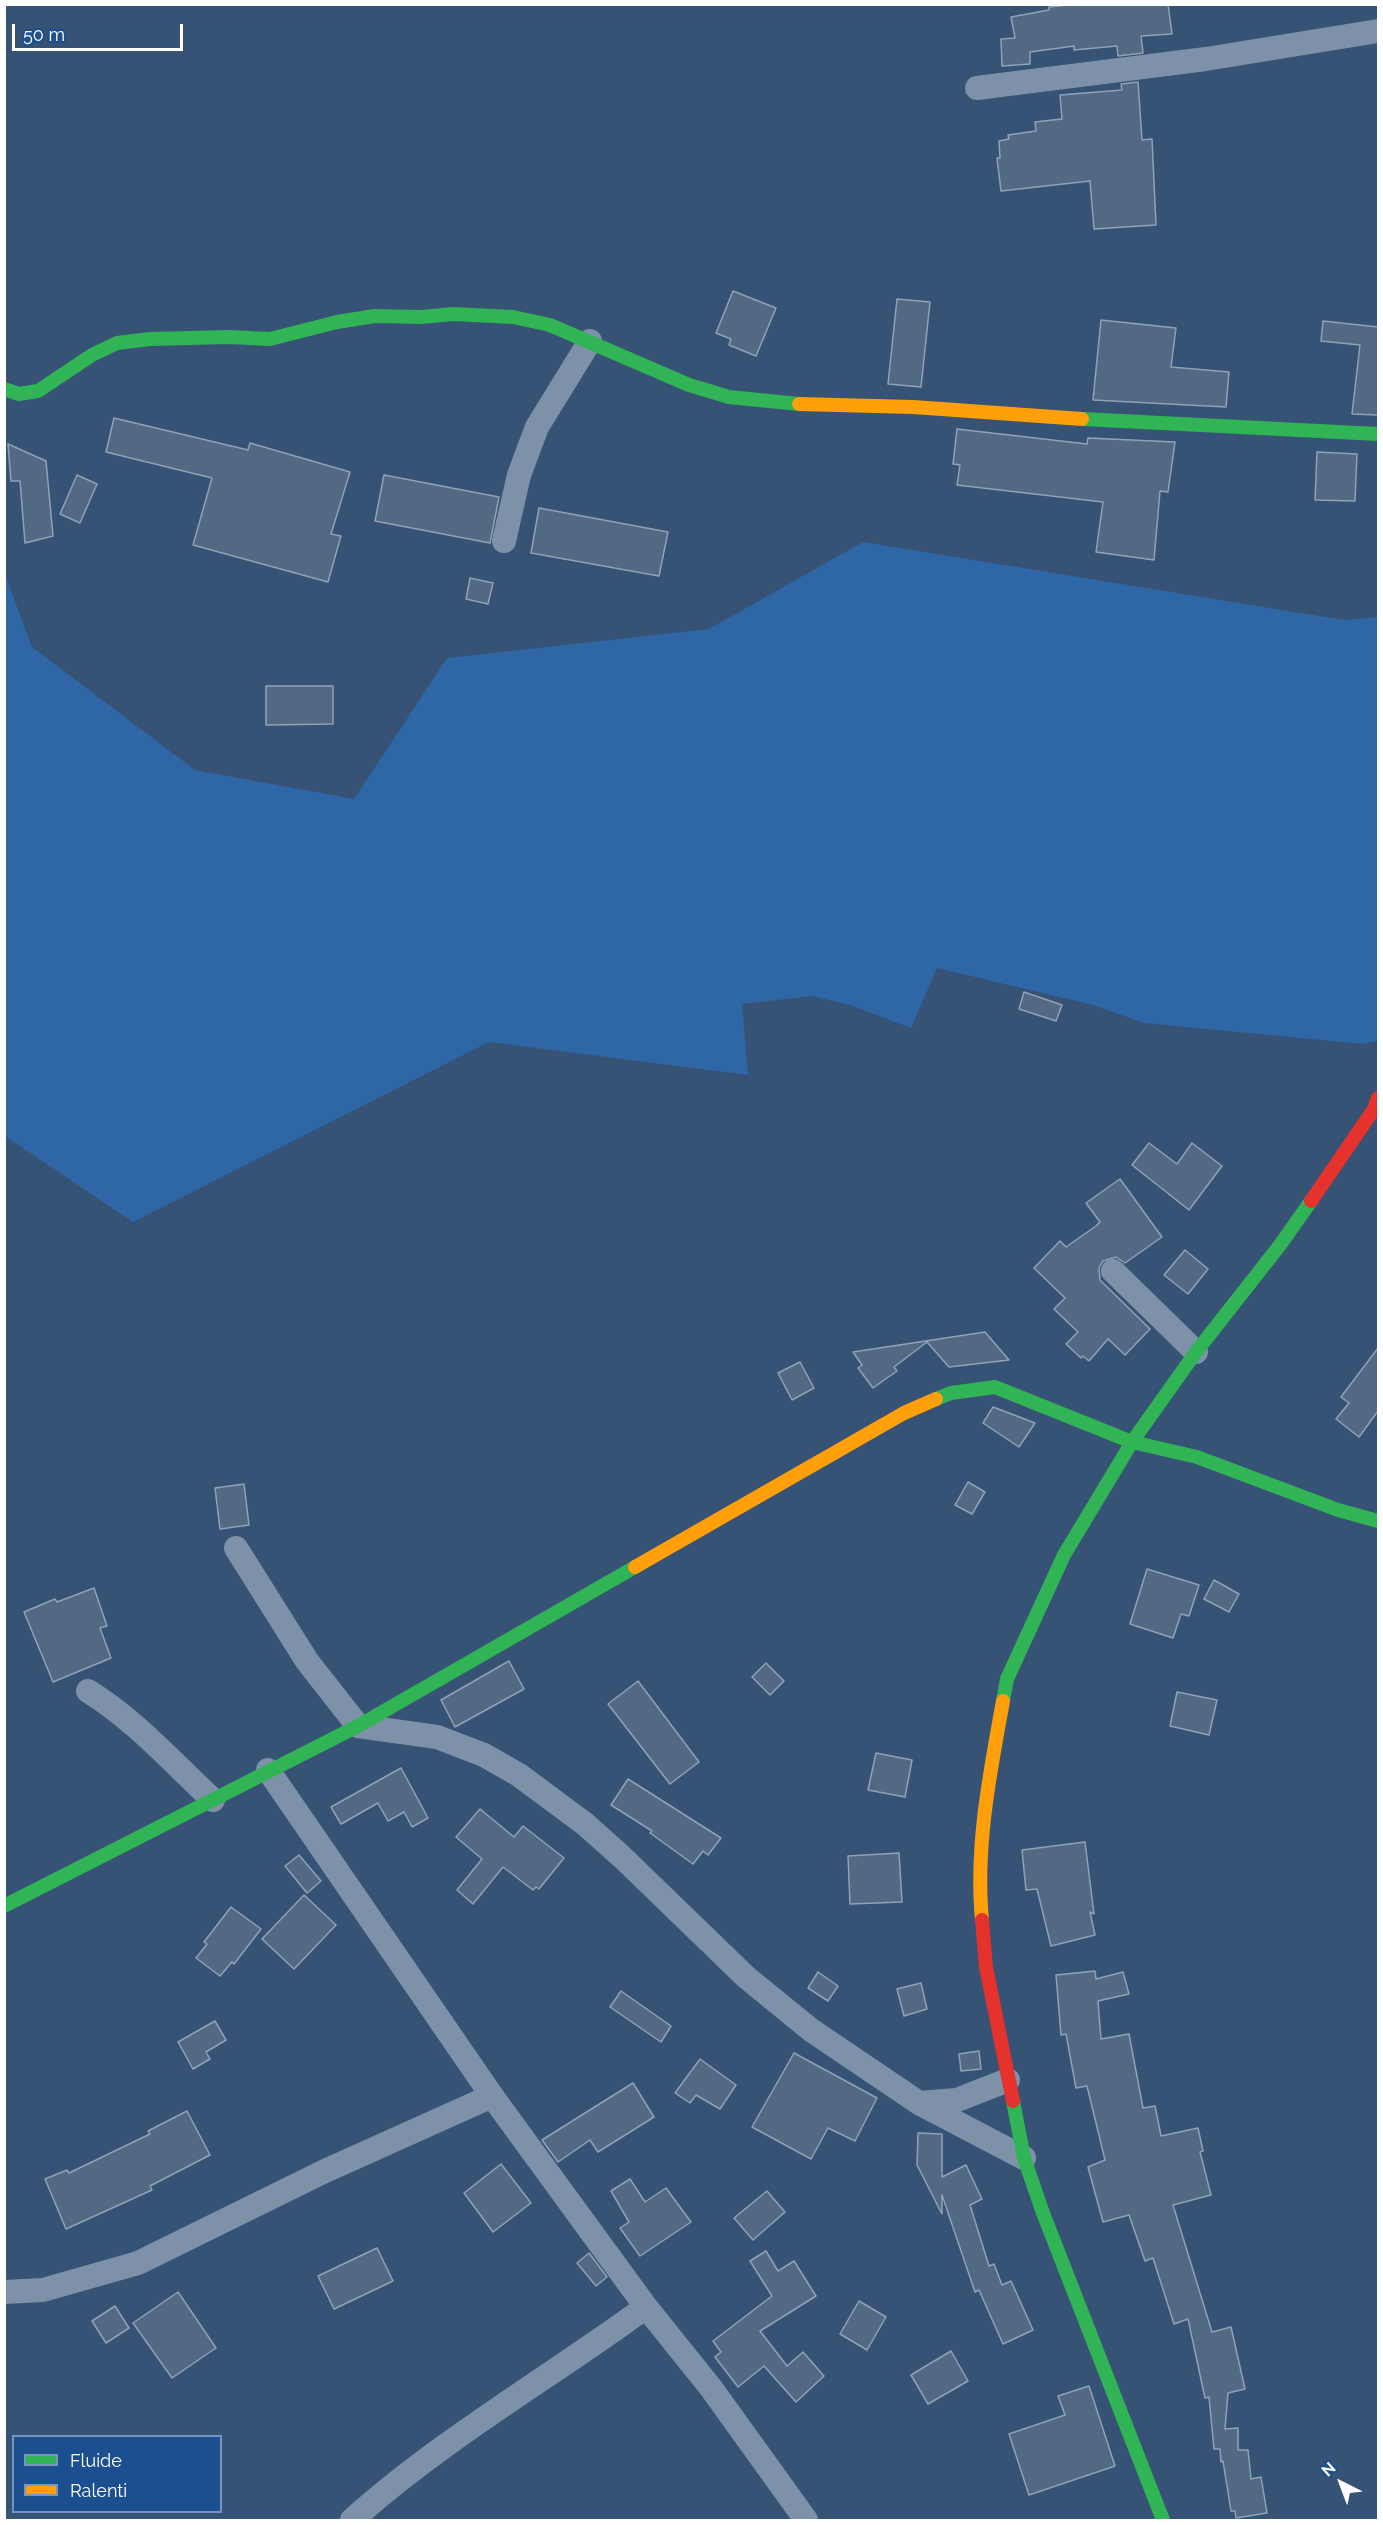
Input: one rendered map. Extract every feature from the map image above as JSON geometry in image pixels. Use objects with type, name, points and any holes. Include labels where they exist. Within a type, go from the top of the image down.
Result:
[{"type":"street","points":[[977,88],[1206,59],[1378,31]]},
{"type":"street","points":[[4,389],[19,394],[38,391],[92,355],[117,343],[161,338],[270,339],[337,322],[375,316],[421,317],[453,314],[513,317],[550,325],[590,341],[647,369],[689,385],[751,400],[1378,434]]},
{"type":"street","points":[[504,541],[519,475],[537,427],[590,341]]},
{"type":"street","points":[[1163,2520],[1043,2213],[1024,2158],[986,1967],[980,1900],[985,1798],[1007,1679],[1064,1555],[1132,1442],[1196,1352],[1280,1245],[1378,1098]]},
{"type":"street","points":[[1113,1271],[1196,1352]]},
{"type":"street","points":[[4,1906],[358,1726],[904,1413],[951,1393],[995,1387],[1132,1442],[1197,1457],[1338,1510],[1378,1521]]},
{"type":"street","points":[[236,1548],[307,1661],[358,1726],[437,1737],[484,1755],[519,1775],[585,1824],[746,1977],[811,2030],[919,2103],[1024,2158]]},
{"type":"street","points":[[88,1691],[137,1727],[213,1800]]},
{"type":"street","points":[[268,1770],[492,2096],[646,2307],[711,2388],[806,2520]]},
{"type":"street","points":[[919,2103],[957,2100],[1008,2080]]},
{"type":"street","points":[[4,2292],[43,2290],[138,2263],[325,2171],[492,2096]]},
{"type":"street","points":[[352,2520],[375,2499],[448,2445],[646,2307]]},
{"type":"shaded area","points":[[863,542],[1344,620],[1378,617],[1378,1041],[1363,1044],[1144,1023],[1093,1005],[937,968],[911,1028],[850,1005],[812,996],[742,1004],[748,1075],[489,1042],[133,1222],[5,1136],[5,575],[32,647],[195,770],[354,799],[447,658],[709,629]]},
{"type":"building","points":[[1077,4],[1168,4],[1172,34],[1141,36],[1143,53],[1118,56],[1117,46],[1074,50],[1074,46],[1030,52],[1030,64],[1002,66],[1001,39],[1015,38],[1011,17],[1049,10],[1049,7]]},
{"type":"building","points":[[1138,82],[1142,140],[1152,139],[1156,225],[1094,229],[1090,181],[1001,191],[997,158],[1000,158],[999,141],[1009,139],[1008,135],[1036,131],[1035,122],[1062,119],[1060,95],[1122,90],[1121,84]]},
{"type":"building","points":[[733,291],[776,308],[756,356],[729,345],[731,339],[716,333]]},
{"type":"building","points":[[897,299],[930,302],[921,387],[888,384]]},
{"type":"building","points":[[1101,320],[1176,328],[1171,367],[1229,372],[1226,407],[1093,400]]},
{"type":"building","points":[[1323,321],[1378,327],[1378,415],[1352,414],[1360,345],[1321,341]]},
{"type":"building","points":[[114,418],[248,450],[250,443],[350,472],[331,534],[341,536],[328,582],[193,545],[212,478],[106,452]]},
{"type":"building","points":[[957,429],[1087,444],[1088,438],[1175,442],[1168,492],[1160,491],[1154,560],[1096,552],[1103,502],[957,485],[960,465],[953,464]]},
{"type":"building","points":[[8,444],[46,461],[53,536],[25,543],[20,481],[11,481]]},
{"type":"building","points":[[1317,452],[1357,454],[1355,501],[1315,500]]},
{"type":"building","points":[[77,475],[97,484],[80,523],[60,514]]},
{"type":"building","points":[[384,475],[499,497],[490,543],[375,521]]},
{"type":"building","points":[[539,508],[668,532],[659,576],[531,553]]},
{"type":"building","points":[[470,578],[493,583],[488,604],[466,599]]},
{"type":"building","points":[[266,686],[333,686],[333,724],[266,725]]},
{"type":"building","points":[[1024,992],[1062,1005],[1056,1021],[1019,1009]]},
{"type":"building","points":[[1149,1143],[1177,1164],[1192,1143],[1222,1166],[1189,1210],[1132,1165]]},
{"type":"building","points":[[1120,1179],[1162,1237],[1125,1263],[1116,1257],[1103,1261],[1099,1268],[1100,1280],[1150,1329],[1125,1355],[1108,1339],[1089,1361],[1083,1356],[1081,1358],[1066,1344],[1078,1332],[1054,1309],[1065,1298],[1034,1268],[1060,1241],[1066,1247],[1100,1222],[1086,1203]]},
{"type":"building","points":[[1185,1250],[1208,1269],[1188,1294],[1164,1275]]},
{"type":"building","points":[[985,1332],[1009,1360],[949,1367],[927,1342],[894,1367],[897,1371],[873,1388],[858,1368],[862,1365],[853,1352]]},
{"type":"building","points":[[1378,1348],[1378,1411],[1359,1437],[1336,1419],[1349,1403],[1341,1397]]},
{"type":"building","points":[[800,1362],[814,1388],[792,1400],[778,1373]]},
{"type":"building","points":[[993,1407],[1035,1423],[1019,1447],[983,1423]]},
{"type":"building","points":[[968,1482],[985,1492],[972,1514],[955,1505]]},
{"type":"building","points":[[244,1484],[249,1525],[220,1529],[215,1488]]},
{"type":"building","points":[[1147,1569],[1199,1585],[1189,1616],[1181,1614],[1173,1638],[1130,1624]]},
{"type":"building","points":[[1214,1580],[1239,1594],[1229,1612],[1204,1599]]},
{"type":"building","points":[[94,1588],[107,1626],[100,1628],[111,1658],[53,1682],[24,1612],[55,1599],[57,1602]]},
{"type":"building","points":[[509,1661],[524,1689],[455,1727],[441,1700]]},
{"type":"building","points":[[766,1663],[784,1681],[770,1695],[752,1677]]},
{"type":"building","points":[[638,1681],[699,1762],[670,1784],[608,1704]]},
{"type":"building","points":[[1177,1692],[1217,1700],[1209,1735],[1170,1726]]},
{"type":"building","points":[[876,1753],[912,1760],[905,1797],[868,1790]]},
{"type":"building","points":[[401,1768],[428,1818],[412,1827],[404,1812],[388,1821],[378,1803],[341,1824],[331,1807]]},
{"type":"building","points":[[628,1779],[721,1838],[708,1855],[703,1851],[693,1864],[650,1833],[652,1831],[611,1805]]},
{"type":"building","points":[[480,1809],[514,1837],[523,1826],[564,1858],[539,1889],[536,1887],[533,1890],[503,1867],[473,1904],[457,1890],[482,1859],[456,1837]]},
{"type":"building","points":[[1085,1842],[1094,1914],[1090,1912],[1095,1935],[1051,1946],[1037,1889],[1026,1890],[1022,1850]]},
{"type":"building","points":[[899,1853],[902,1902],[850,1904],[848,1856]]},
{"type":"building","points":[[299,1855],[321,1881],[307,1893],[285,1866]]},
{"type":"building","points":[[304,1895],[336,1925],[294,1969],[262,1939]]},
{"type":"building","points":[[231,1907],[261,1929],[234,1964],[232,1962],[220,1976],[196,1958],[207,1944],[204,1942]]},
{"type":"building","points":[[1095,1971],[1096,1979],[1123,1972],[1129,1994],[1098,2001],[1101,2039],[1129,2034],[1143,2108],[1155,2106],[1161,2136],[1198,2128],[1203,2151],[1200,2152],[1211,2195],[1173,2205],[1212,2332],[1231,2327],[1245,2389],[1228,2393],[1225,2429],[1238,2428],[1238,2450],[1248,2450],[1251,2479],[1261,2477],[1267,2513],[1236,2518],[1235,2511],[1231,2511],[1220,2449],[1214,2449],[1209,2397],[1205,2398],[1188,2319],[1174,2324],[1153,2258],[1145,2261],[1129,2215],[1103,2222],[1088,2167],[1105,2160],[1087,2086],[1076,2088],[1066,2034],[1061,2035],[1056,1975]]},
{"type":"building","points":[[818,1972],[838,1986],[828,2001],[808,1988]]},
{"type":"building","points":[[921,1983],[927,2009],[904,2016],[897,1989]]},
{"type":"building","points":[[621,1991],[671,2026],[661,2042],[610,2007]]},
{"type":"building","points":[[215,2021],[226,2040],[206,2052],[210,2059],[193,2069],[178,2042]]},
{"type":"building","points":[[979,2051],[981,2069],[961,2071],[959,2054]]},
{"type":"building","points":[[794,2053],[877,2098],[855,2141],[828,2128],[811,2159],[752,2127]]},
{"type":"building","points":[[700,2059],[736,2085],[720,2109],[696,2095],[690,2103],[675,2093]]},
{"type":"building","points":[[633,2083],[654,2117],[598,2152],[590,2140],[558,2162],[542,2140]]},
{"type":"building","points":[[187,2111],[210,2155],[150,2186],[152,2190],[66,2229],[45,2179],[67,2170],[69,2173],[150,2134],[148,2131]]},
{"type":"building","points":[[918,2133],[942,2134],[942,2177],[966,2165],[982,2199],[970,2205],[989,2266],[994,2264],[1002,2285],[1011,2281],[1033,2330],[1003,2344],[979,2290],[975,2292],[942,2195],[942,2214],[917,2165]]},
{"type":"building","points":[[501,2164],[531,2203],[493,2232],[464,2193]]},
{"type":"building","points":[[630,2179],[645,2202],[666,2188],[691,2222],[640,2256],[620,2228],[629,2222],[611,2191]]},
{"type":"building","points":[[767,2191],[785,2212],[753,2240],[734,2218]]},
{"type":"building","points":[[377,2248],[393,2281],[334,2309],[318,2276]]},
{"type":"building","points":[[766,2251],[778,2271],[794,2261],[816,2296],[760,2331],[787,2366],[803,2352],[824,2376],[796,2402],[764,2366],[738,2387],[715,2357],[721,2352],[713,2341],[772,2296],[750,2261]]},
{"type":"building","points":[[589,2253],[607,2277],[596,2286],[577,2263]]},
{"type":"building","points":[[178,2292],[216,2348],[172,2378],[133,2323]]},
{"type":"building","points":[[859,2301],[886,2317],[867,2350],[840,2334]]},
{"type":"building","points":[[115,2306],[129,2328],[106,2343],[92,2321]]},
{"type":"building","points":[[951,2351],[968,2381],[928,2404],[911,2375]]},
{"type":"building","points":[[1089,2386],[1115,2466],[1029,2495],[1009,2434],[1065,2415],[1058,2396]]},
{"type":"traffic: fast","points":[[4,389],[19,394],[38,391],[92,355],[117,343],[150,339],[229,337],[270,339],[337,322],[375,316],[421,317],[453,314],[513,317],[550,325],[689,385],[729,397],[799,404]]},
{"type":"traffic: fast","points":[[1082,419],[1378,434]]},
{"type":"traffic: fast","points":[[1003,1701],[1007,1679],[1064,1555],[1132,1442],[1196,1352],[1280,1245],[1311,1201]]},
{"type":"traffic: fast","points":[[936,1399],[951,1393],[995,1387],[1132,1442],[1197,1457],[1338,1510],[1378,1521]]},
{"type":"traffic: fast","points":[[4,1906],[358,1726],[635,1567]]},
{"type":"traffic: fast","points":[[1013,2101],[1024,2158],[1043,2213],[1163,2520]]},
{"type":"traffic: slow","points":[[799,404],[913,407],[1082,419]]},
{"type":"traffic: slow","points":[[635,1567],[904,1413],[936,1399]]},
{"type":"traffic: slow","points":[[982,1920],[980,1893],[982,1838],[1003,1701]]},
{"type":"traffic: jam","points":[[1311,1201],[1374,1109],[1378,1098]]},
{"type":"traffic: jam","points":[[982,1920],[986,1967],[1013,2101]]}]
